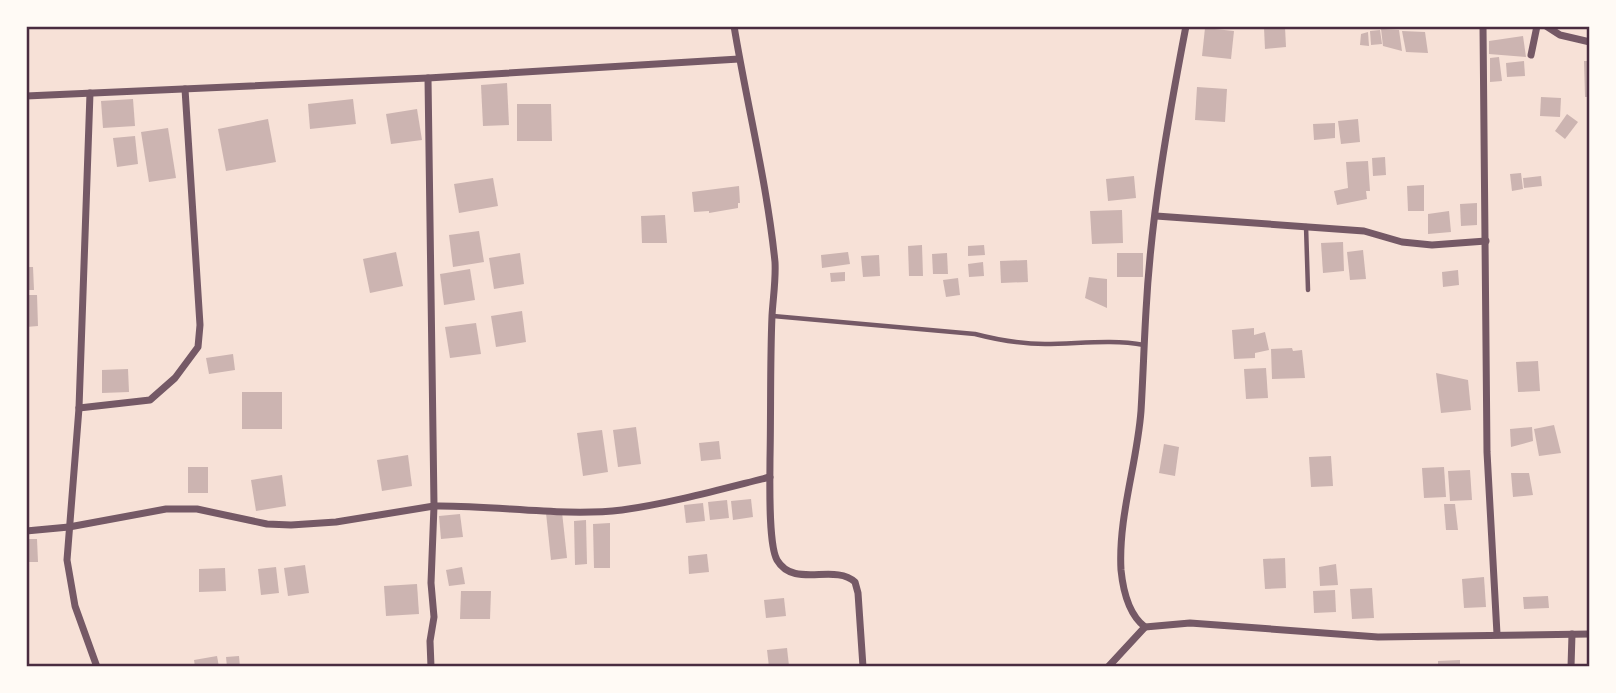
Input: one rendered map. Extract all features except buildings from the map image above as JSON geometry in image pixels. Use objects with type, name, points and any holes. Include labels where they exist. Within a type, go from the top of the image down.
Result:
[{"type":"street","points":[[734,26],[774,255],[770,477],[773,550],[776,559],[790,572],[801,575],[844,576],[855,582],[859,593],[863,667]]},
{"type":"street","points":[[1145,627],[1133,614],[1128,603],[1121,567],[1124,524],[1141,412],[1146,311],[1156,216],[1168,120],[1186,26]]},
{"type":"street","points":[[1483,26],[1487,452],[1497,634]]},
{"type":"street","points":[[1531,55],[1537,26]]},
{"type":"street","points":[[1546,26],[1560,35],[1590,42]]},
{"type":"street","points":[[26,96],[428,78],[739,59]]},
{"type":"street","points":[[428,78],[434,506],[431,583],[435,617],[430,641],[431,667]]},
{"type":"street","points":[[79,408],[150,400],[175,377],[198,347],[200,325],[185,89]]},
{"type":"street","points":[[90,93],[79,408],[67,561],[75,606],[97,667]]},
{"type":"street","points":[[1156,216],[1364,231],[1402,242],[1432,245],[1486,240]]},
{"type":"street","points":[[26,531],[69,527],[166,509],[197,509],[267,524],[291,525],[336,522],[434,506],[576,512],[622,510],[770,477]]},
{"type":"street","points":[[1108,667],[1145,627],[1190,623],[1378,637],[1590,634]]},
{"type":"street","points":[[1571,667],[1572,634]]},
{"type":"lane","points":[[1306,226],[1308,290]]},
{"type":"lane","points":[[772,316],[975,334],[1042,344],[1128,342],[1145,345]]}]
